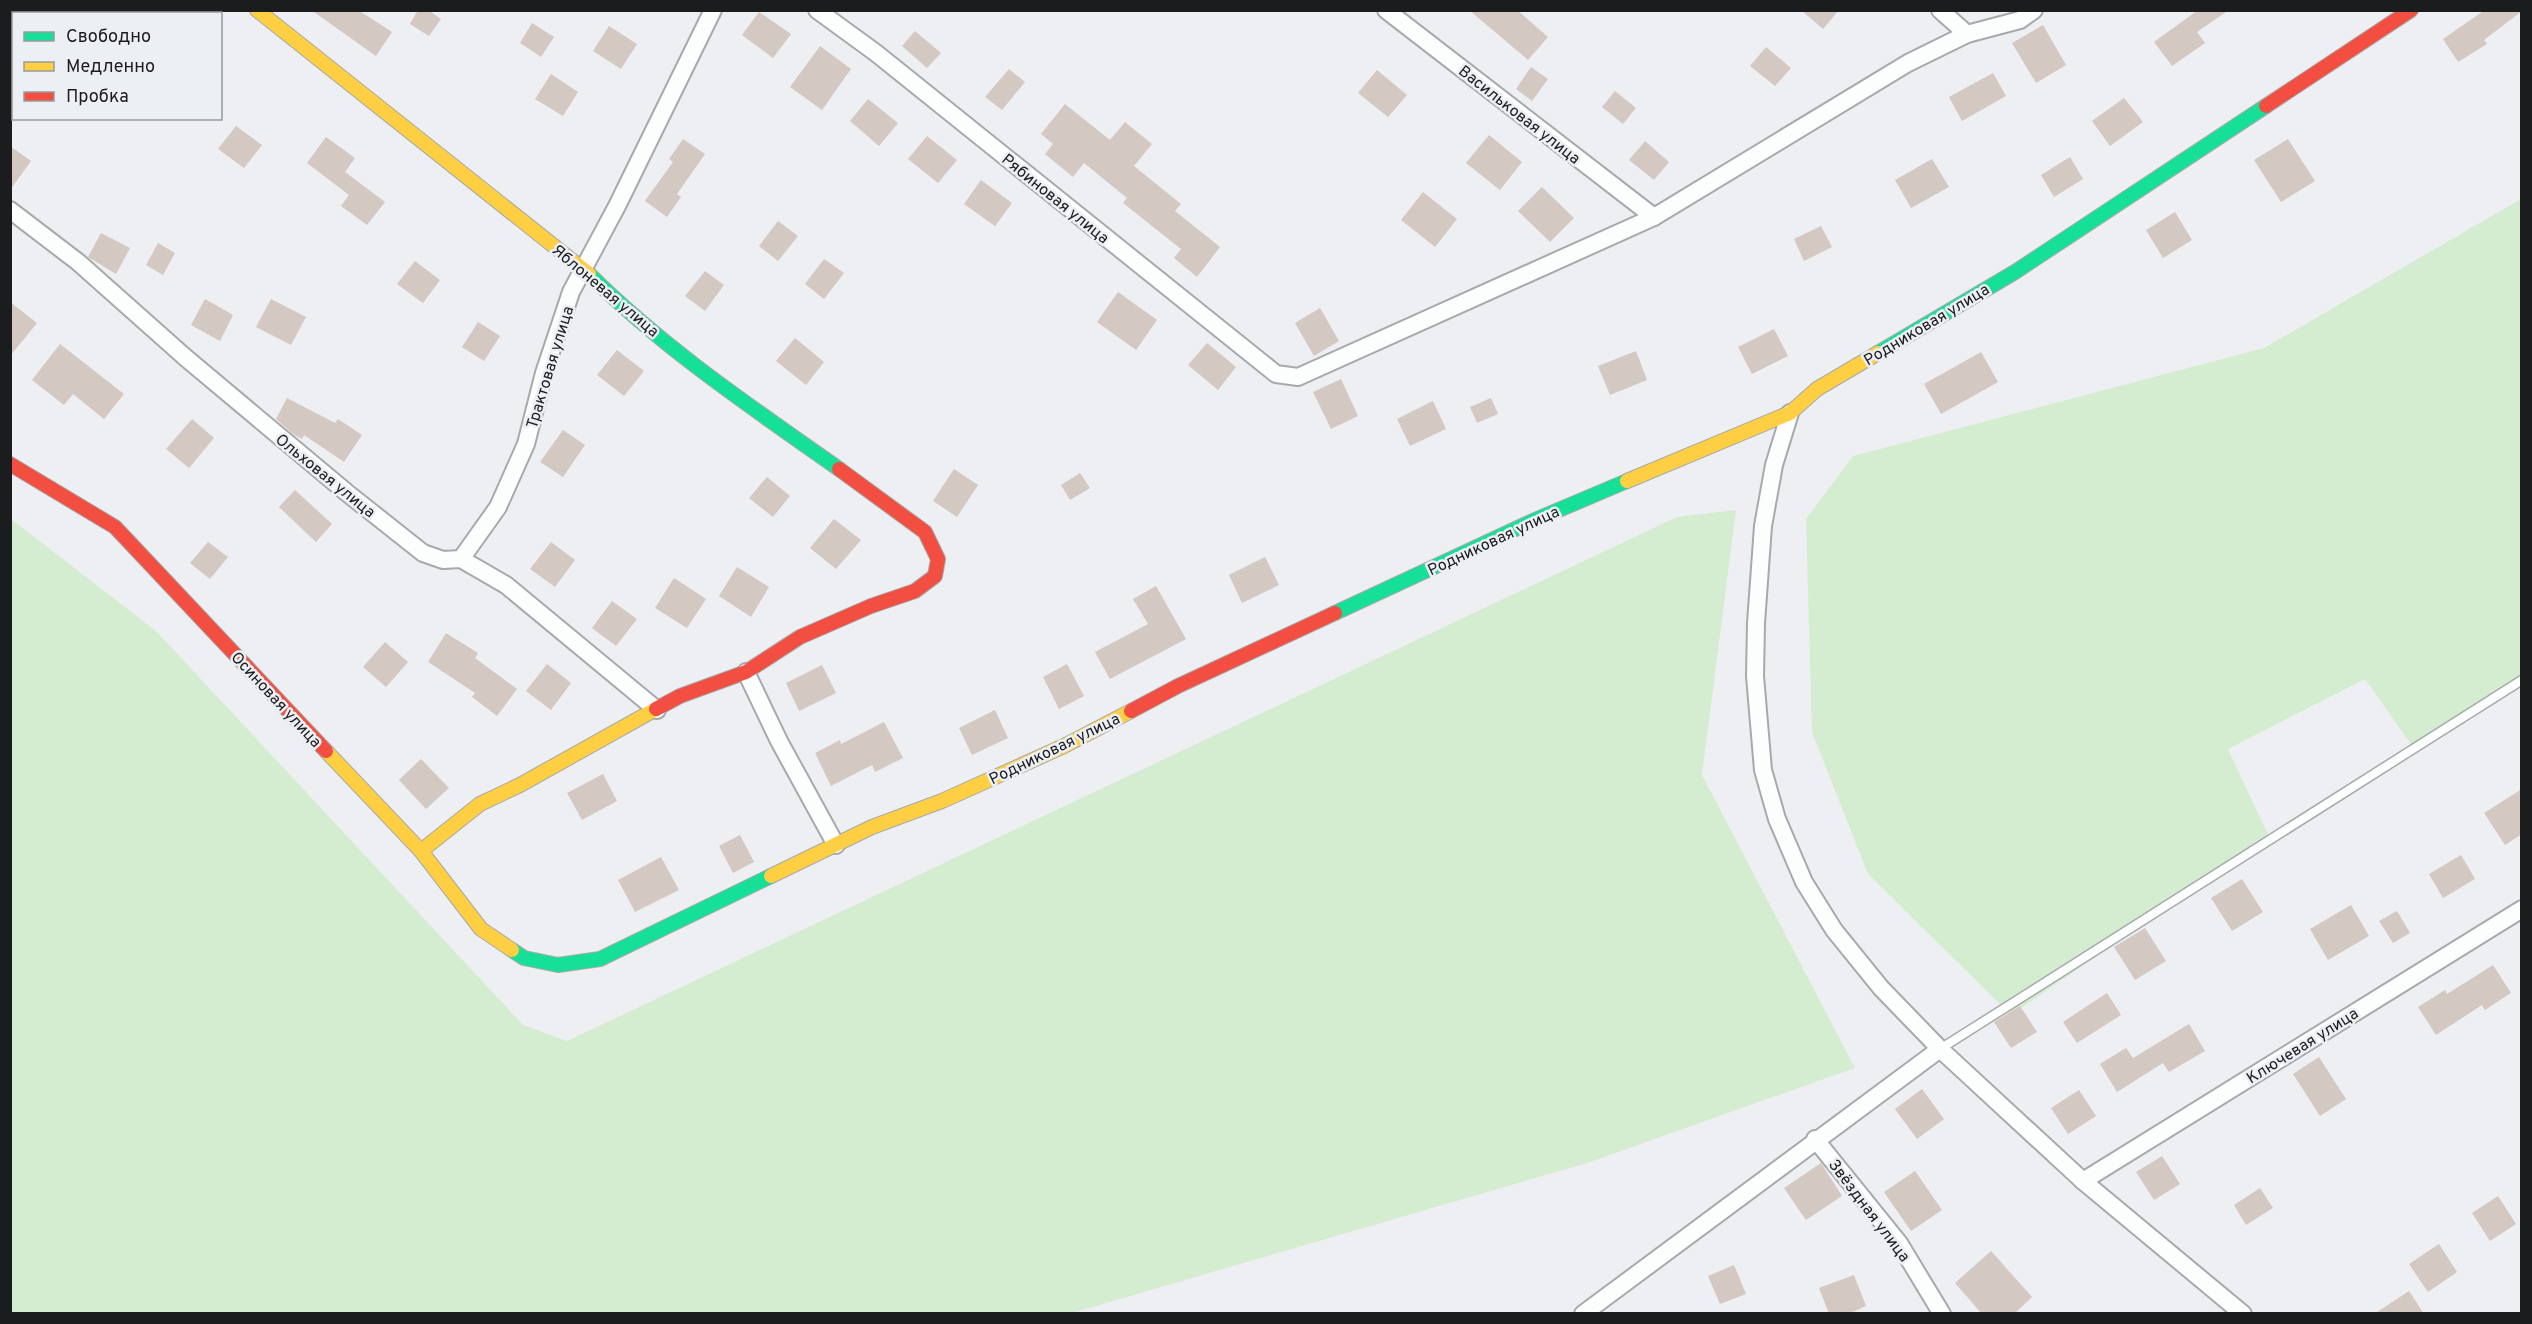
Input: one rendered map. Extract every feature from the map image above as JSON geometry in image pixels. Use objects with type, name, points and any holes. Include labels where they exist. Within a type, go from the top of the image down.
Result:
[{"type":"street","name":"Яблоневая улица","points":[[257,10],[584,269],[618,303],[748,405],[882,499],[924,532],[933,545],[938,559],[935,576],[915,591],[871,606],[800,637],[746,672]]},
{"type":"street","name":"Трактовая улица","points":[[461,559],[498,507],[526,444],[544,373],[571,292],[713,10]]},
{"type":"street","name":"Рябиновая улица","points":[[817,10],[876,53],[1276,374],[1298,377],[1654,217]]},
{"type":"street","name":"Васильковая улица","points":[[1386,10],[1654,217]]},
{"type":"street","points":[[1940,10],[1967,34]]},
{"type":"street","points":[[1654,217],[1908,63],[1967,34],[2020,20],[2034,10]]},
{"type":"street","name":"Родниковая улица","points":[[524,958],[558,965],[600,958],[872,826],[942,801],[1064,746],[1178,686],[1535,520],[1791,412],[1817,389],[2015,272],[2411,10]]},
{"type":"street","name":"Ольховая улица","points":[[10,210],[78,262],[186,358],[346,492],[423,553],[443,560],[461,559],[506,585],[657,710]]},
{"type":"street","points":[[1791,412],[1772,475],[1763,526],[1757,602],[1755,676],[1763,770],[1777,819],[1804,882],[1834,930],[1881,988],[1940,1048],[2083,1181],[2243,1314]]},
{"type":"street","name":"Осиновая улица","points":[[10,464],[115,527],[421,852],[482,929],[524,958]]},
{"type":"street","points":[[421,852],[480,804],[520,785],[680,696],[746,672],[779,741],[836,845]]},
{"type":"street","name":"Ключевая улица","points":[[2083,1181],[2522,909]]},
{"type":"street","points":[[1583,1314],[1940,1048]]},
{"type":"street","name":"Звёздная улица","points":[[1815,1139],[1899,1243],[1942,1314]]},
{"type":"lane","points":[[1940,1048],[2522,680]]},
{"type":"green space","points":[[2521,199],[2521,680],[2415,750],[2365,679],[2228,749],[2269,837],[2011,1015],[1868,874],[1812,732],[1806,519],[1853,456],[2264,348]]},
{"type":"green space","points":[[1736,510],[1702,775],[1855,1068],[1587,1163],[1072,1313],[11,1313],[11,519],[156,631],[523,1025],[567,1041],[1677,517]]},
{"type":"building","points":[[311,10],[358,10],[392,32],[376,56]]},
{"type":"building","points":[[418,10],[428,10],[441,19],[429,36],[410,24]]},
{"type":"building","points":[[1469,10],[1517,10],[1548,37],[1528,60]]},
{"type":"building","points":[[1801,10],[1839,10],[1823,29]]},
{"type":"building","points":[[2198,10],[2229,10],[2197,32],[2205,43],[2172,66],[2154,42]]},
{"type":"building","points":[[2485,10],[2522,11],[2484,40],[2487,44],[2458,62],[2443,39]]},
{"type":"building","points":[[759,12],[791,34],[773,58],[742,35]]},
{"type":"building","points":[[532,23],[554,37],[541,57],[520,43]]},
{"type":"building","points":[[2043,25],[2066,65],[2036,83],[2012,43]]},
{"type":"building","points":[[609,26],[637,44],[621,69],[593,51]]},
{"type":"building","points":[[915,31],[941,53],[927,68],[902,46]]},
{"type":"building","points":[[820,46],[851,69],[822,110],[790,87]]},
{"type":"building","points":[[1766,47],[1791,68],[1775,86],[1750,66]]},
{"type":"building","points":[[1531,67],[1548,79],[1532,101],[1516,89]]},
{"type":"building","points":[[1009,69],[1025,82],[1002,110],[985,97]]},
{"type":"building","points":[[1377,70],[1407,95],[1388,117],[1358,93]]},
{"type":"building","points":[[1993,73],[2006,96],[1962,121],[1949,97]]},
{"type":"building","points":[[551,74],[578,92],[563,116],[535,99]]},
{"type":"building","points":[[1615,91],[1636,108],[1623,124],[1602,107]]},
{"type":"building","points":[[2124,98],[2143,122],[2110,146],[2092,121]]},
{"type":"building","points":[[868,99],[898,123],[879,146],[850,121]]},
{"type":"building","points":[[1065,104],[1110,140],[1125,122],[1152,144],[1134,166],[1181,204],[1175,211],[1220,247],[1197,277],[1174,258],[1181,249],[1123,203],[1127,198],[1084,163],[1073,177],[1045,154],[1053,144],[1041,134]]},
{"type":"building","points":[[236,126],[262,145],[244,168],[218,149]]},
{"type":"building","points":[[1489,135],[1522,162],[1500,190],[1466,163]]},
{"type":"building","points":[[927,136],[957,160],[938,183],[908,159]]},
{"type":"building","points":[[326,137],[355,158],[345,172],[385,202],[367,225],[341,206],[349,195],[307,163]]},
{"type":"building","points":[[683,139],[705,154],[677,194],[681,197],[667,217],[645,201],[673,162],[669,159]]},
{"type":"building","points":[[2288,139],[2315,181],[2281,202],[2254,160]]},
{"type":"building","points":[[1645,141],[1669,162],[1654,180],[1629,160]]},
{"type":"building","points":[[10,146],[31,161],[10,190]]},
{"type":"building","points":[[2070,157],[2083,179],[2054,197],[2041,175]]},
{"type":"building","points":[[1932,159],[1949,187],[1911,208],[1895,180]]},
{"type":"building","points":[[981,180],[1012,203],[995,226],[964,204]]},
{"type":"building","points":[[1542,187],[1574,218],[1550,242],[1518,211]]},
{"type":"building","points":[[1423,192],[1457,219],[1435,247],[1401,220]]},
{"type":"building","points":[[2175,212],[2192,240],[2163,258],[2146,230]]},
{"type":"building","points":[[778,221],[798,236],[778,261],[759,246]]},
{"type":"building","points":[[1821,226],[1832,247],[1804,261],[1794,239]]},
{"type":"building","points":[[101,233],[130,248],[116,274],[88,257]]},
{"type":"building","points":[[158,243],[175,253],[163,275],[146,265]]},
{"type":"building","points":[[824,259],[844,273],[824,299],[805,284]]},
{"type":"building","points":[[415,261],[440,280],[423,303],[397,284]]},
{"type":"building","points":[[705,271],[724,285],[705,311],[685,296]]},
{"type":"building","points":[[1118,292],[1157,320],[1136,350],[1097,322]]},
{"type":"building","points":[[205,299],[233,315],[220,341],[191,325]]},
{"type":"building","points":[[271,299],[306,317],[291,345],[256,327]]},
{"type":"building","points":[[10,302],[37,323],[10,356]]},
{"type":"building","points":[[1320,308],[1339,341],[1314,356],[1295,323]]},
{"type":"building","points":[[478,322],[500,336],[484,361],[462,347]]},
{"type":"building","points":[[1774,329],[1788,356],[1752,374],[1738,347]]},
{"type":"building","points":[[795,338],[824,362],[806,385],[776,361]]},
{"type":"building","points":[[1207,343],[1236,367],[1218,390],[1188,365]]},
{"type":"building","points":[[60,344],[124,394],[104,419],[73,394],[64,405],[32,380]]},
{"type":"building","points":[[617,350],[644,371],[624,396],[597,375]]},
{"type":"building","points":[[1636,351],[1647,380],[1610,395],[1598,366]]},
{"type":"building","points":[[1981,352],[1998,382],[1941,414],[1924,384]]},
{"type":"building","points":[[1341,379],[1358,416],[1331,429],[1313,392]]},
{"type":"building","points":[[287,398],[335,423],[338,419],[362,435],[344,462],[304,435],[302,439],[293,434],[276,419]]},
{"type":"building","points":[[1491,398],[1498,414],[1477,423],[1470,407]]},
{"type":"building","points":[[1433,401],[1446,429],[1410,446],[1397,419]]},
{"type":"building","points":[[192,419],[214,438],[189,468],[166,449]]},
{"type":"building","points":[[563,430],[585,445],[563,477],[540,462]]},
{"type":"building","points":[[954,469],[978,485],[957,517],[933,501]]},
{"type":"building","points":[[1080,473],[1090,488],[1070,500],[1061,485]]},
{"type":"building","points":[[767,477],[790,496],[773,517],[749,498]]},
{"type":"building","points":[[295,490],[332,524],[316,542],[279,507]]},
{"type":"building","points":[[834,519],[861,540],[836,569],[810,548]]},
{"type":"building","points":[[208,542],[228,557],[210,579],[190,563]]},
{"type":"building","points":[[551,542],[575,560],[555,587],[530,569]]},
{"type":"building","points":[[1265,557],[1279,585],[1242,603],[1229,575]]},
{"type":"building","points":[[737,567],[769,587],[751,617],[719,596]]},
{"type":"building","points":[[674,578],[706,599],[687,628],[655,608]]},
{"type":"building","points":[[1156,586],[1186,639],[1110,679],[1095,652],[1148,624],[1133,599]]},
{"type":"building","points":[[612,601],[637,619],[616,646],[592,628]]},
{"type":"building","points":[[446,633],[478,653],[475,658],[517,689],[497,716],[472,697],[475,693],[428,662]]},
{"type":"building","points":[[385,642],[408,662],[386,687],[363,667]]},
{"type":"building","points":[[547,664],[571,683],[551,710],[526,691]]},
{"type":"building","points":[[1067,664],[1084,696],[1059,709],[1043,677]]},
{"type":"building","points":[[822,665],[836,693],[799,711],[786,683]]},
{"type":"building","points":[[995,710],[1008,738],[972,755],[959,728]]},
{"type":"building","points":[[884,722],[903,758],[875,772],[872,765],[831,786],[815,753],[840,740],[841,744]]},
{"type":"building","points":[[421,759],[449,788],[426,809],[399,780]]},
{"type":"building","points":[[603,774],[617,801],[582,820],[567,793]]},
{"type":"building","points":[[2522,789],[2522,834],[2505,845],[2484,813]]},
{"type":"building","points":[[740,835],[754,862],[733,873],[719,846]]},
{"type":"building","points":[[2461,855],[2475,879],[2443,898],[2429,874]]},
{"type":"building","points":[[661,857],[679,890],[635,912],[618,880]]},
{"type":"building","points":[[2242,879],[2263,912],[2232,931],[2211,898]]},
{"type":"building","points":[[2351,905],[2369,936],[2328,960],[2310,929]]},
{"type":"building","points":[[2397,911],[2410,933],[2393,943],[2379,921]]},
{"type":"building","points":[[2145,928],[2166,961],[2135,980],[2114,947]]},
{"type":"building","points":[[2493,965],[2511,993],[2485,1010],[2482,1005],[2436,1035],[2418,1007],[2445,990],[2447,994]]},
{"type":"building","points":[[2107,993],[2121,1015],[2077,1043],[2063,1022]]},
{"type":"building","points":[[2020,1006],[2037,1032],[2011,1048],[1994,1022]]},
{"type":"building","points":[[2189,1024],[2205,1051],[2169,1072],[2163,1063],[2117,1092],[2100,1064],[2126,1048],[2133,1058]]},
{"type":"building","points":[[2319,1057],[2346,1099],[2320,1116],[2293,1074]]},
{"type":"building","points":[[1922,1089],[1944,1119],[1917,1139],[1895,1109]]},
{"type":"building","points":[[2079,1090],[2096,1116],[2068,1134],[2051,1108]]},
{"type":"building","points":[[2162,1156],[2180,1184],[2154,1200],[2136,1172]]},
{"type":"building","points":[[1821,1163],[1842,1196],[1806,1220],[1784,1188]]},
{"type":"building","points":[[1915,1171],[1942,1210],[1911,1231],[1884,1192]]},
{"type":"building","points":[[2260,1188],[2273,1208],[2246,1225],[2234,1205]]},
{"type":"building","points":[[2498,1196],[2516,1224],[2490,1241],[2472,1213]]},
{"type":"building","points":[[2439,1244],[2457,1272],[2428,1292],[2409,1264]]},
{"type":"building","points":[[1991,1251],[2032,1297],[2014,1314],[1982,1314],[1955,1283]]},
{"type":"building","points":[[1734,1265],[1746,1294],[1720,1304],[1708,1276]]},
{"type":"building","points":[[1854,1275],[1866,1306],[1848,1314],[1829,1314],[1819,1288]]},
{"type":"building","points":[[2409,1291],[2424,1314],[2374,1314]]},
{"type":"traffic: fast","points":[[1878,353],[2015,272],[2266,106]]},
{"type":"traffic: fast","points":[[589,274],[678,352],[839,469]]},
{"type":"traffic: fast","points":[[1335,613],[1535,520],[1627,481]]},
{"type":"traffic: fast","points":[[512,950],[524,958],[558,965],[600,959],[771,876]]},
{"type":"traffic: slow","points":[[257,10],[589,274]]},
{"type":"traffic: slow","points":[[1627,481],[1790,413],[1817,389],[1878,353]]},
{"type":"traffic: slow","points":[[421,851],[480,804],[520,785],[656,709]]},
{"type":"traffic: slow","points":[[771,876],[872,827],[942,801],[1064,746],[1131,711]]},
{"type":"traffic: slow","points":[[326,751],[421,851],[481,929],[512,950]]},
{"type":"traffic: jam","points":[[2266,106],[2411,10]]},
{"type":"traffic: jam","points":[[10,464],[115,527],[326,751]]},
{"type":"traffic: jam","points":[[656,709],[680,696],[746,672],[800,637],[871,606],[915,591],[935,576],[938,559],[925,532],[839,469]]},
{"type":"traffic: jam","points":[[1131,711],[1178,686],[1335,613]]}]
